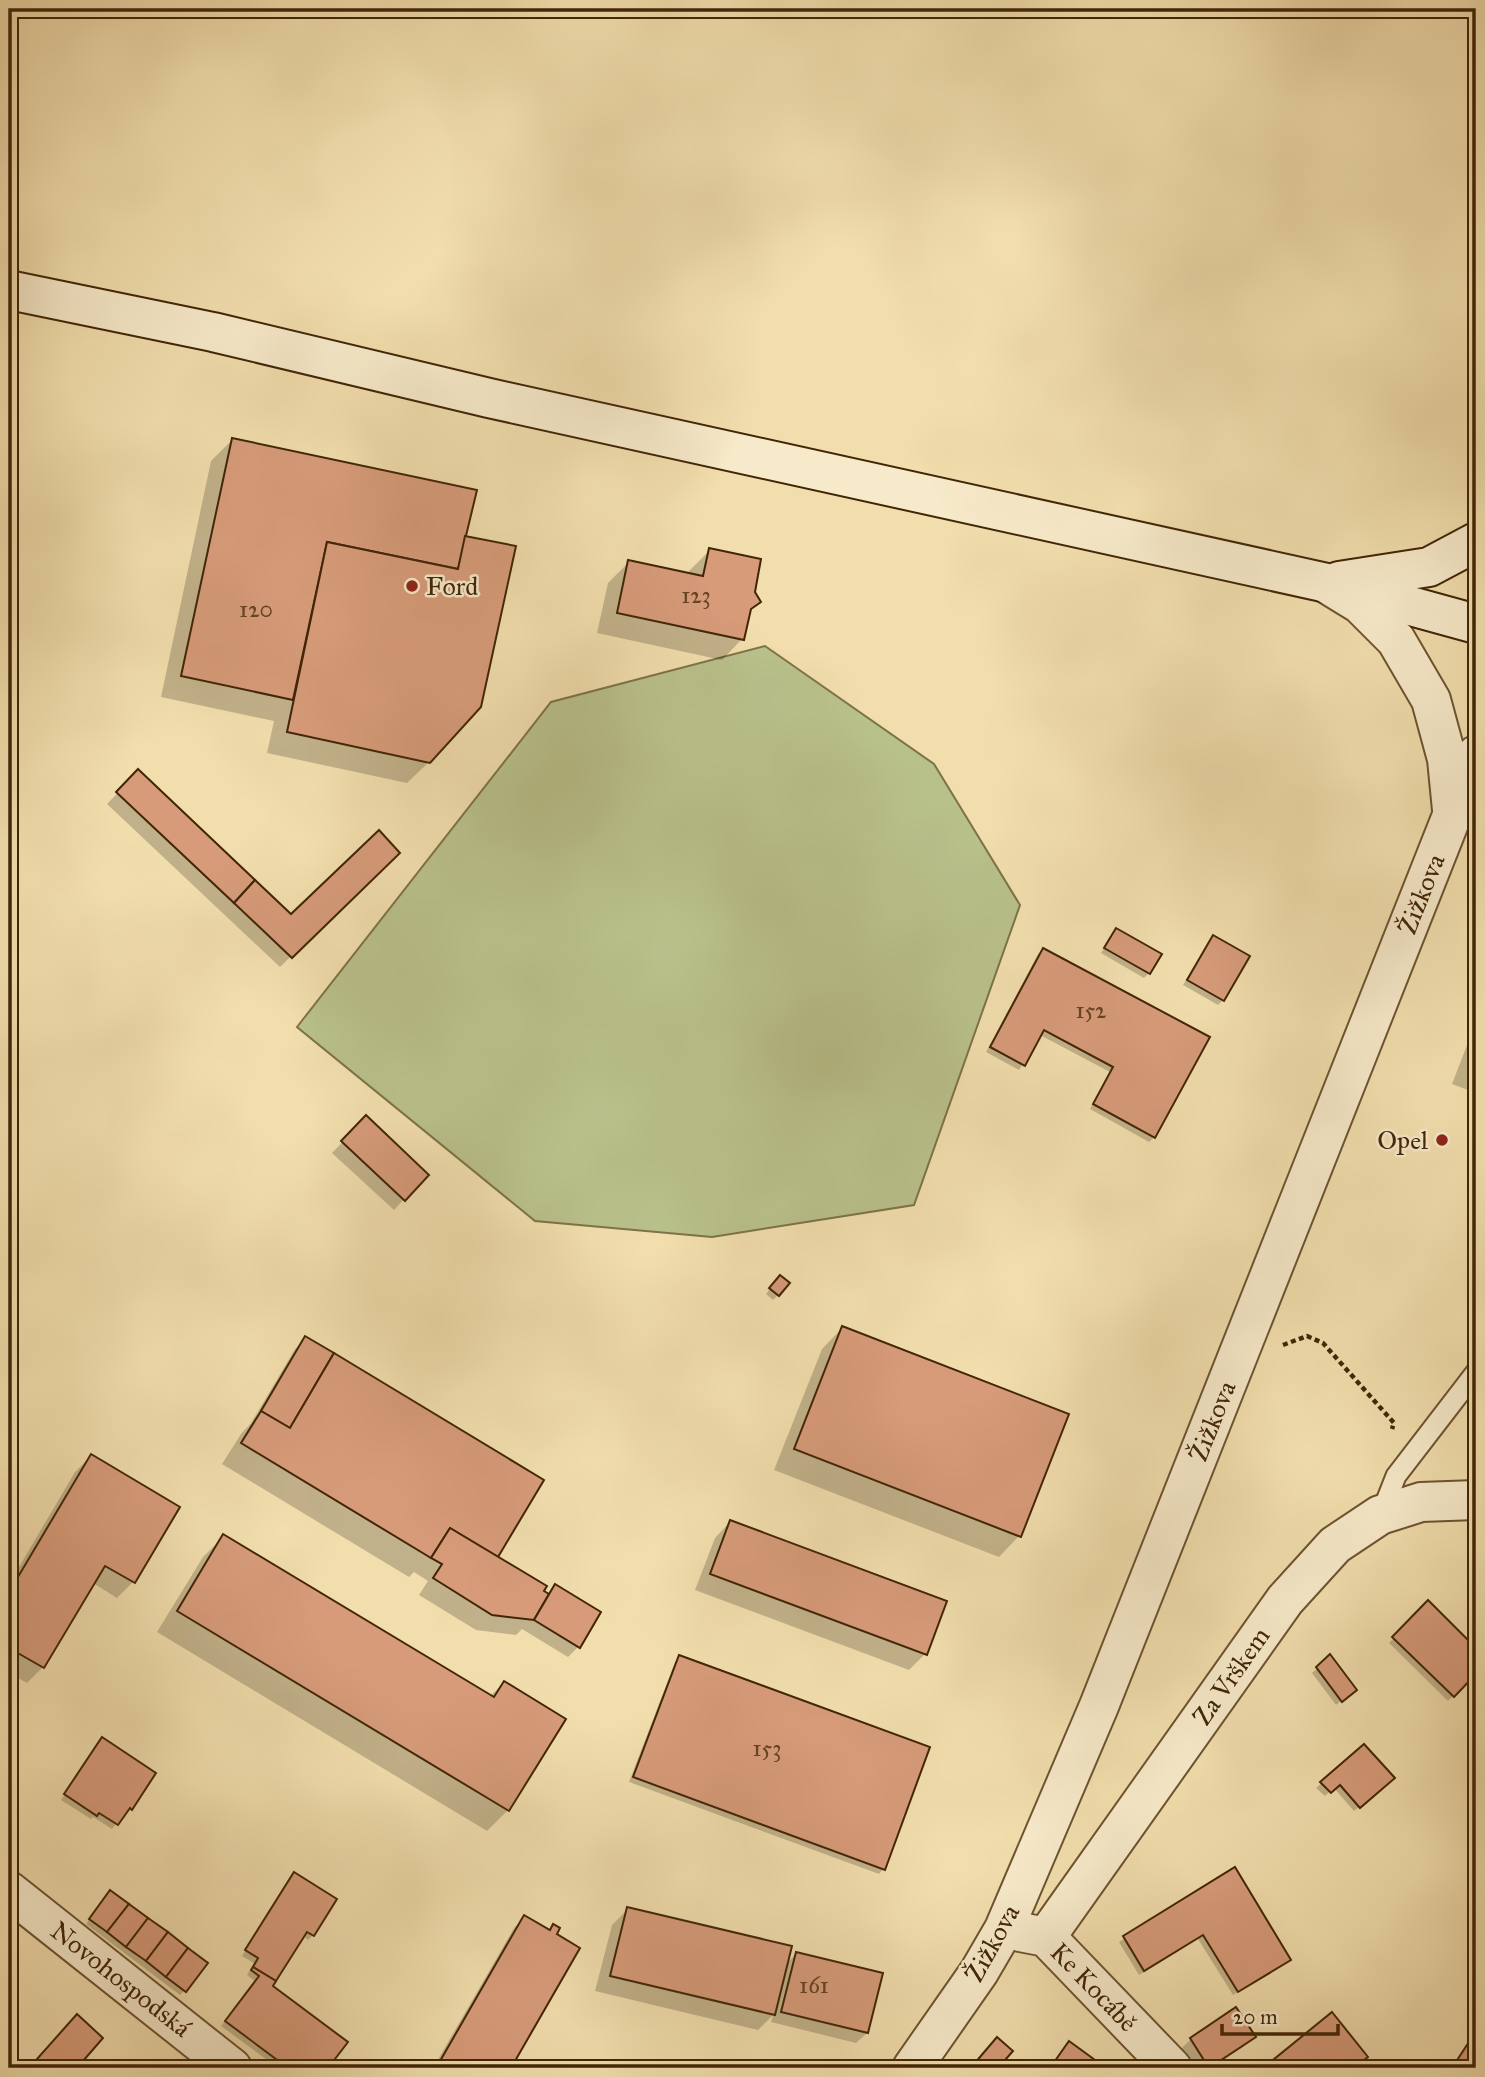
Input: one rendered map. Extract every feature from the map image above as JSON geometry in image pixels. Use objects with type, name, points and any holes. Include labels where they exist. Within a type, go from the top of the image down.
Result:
[{"type":"street","points":[[9,290],[213,332],[489,398],[1327,583],[1476,624]]},
{"type":"street","points":[[1327,583],[1429,567],[1476,542]]},
{"type":"street","points":[[1327,583],[1360,604],[1396,639],[1431,700],[1447,760],[1452,815]]},
{"type":"street","name":"Žižkova","points":[[912,2068],[979,1972],[1004,1929],[1100,1706],[1476,755]]},
{"type":"street","name":"Za Vrškem","points":[[1046,1937],[1285,1600],[1335,1545],[1380,1515],[1421,1502],[1476,1500]]},
{"type":"street","name":"Novohospodská","points":[[9,1891],[232,2068]]},
{"type":"street","name":"Ke Kocábě","points":[[1004,1929],[1046,1937],[1172,2068]]},
{"type":"lane","points":[[1380,1515],[1396,1476],[1476,1372]]},
{"type":"path","points":[[1231,1375],[1284,1345],[1307,1336],[1323,1343],[1394,1423],[1388,1448],[1396,1476]]},
{"type":"green space","points":[[765,646],[934,764],[1020,905],[914,1205],[712,1237],[535,1221],[297,1027],[551,702]]},
{"type":"building","points":[[232,438],[477,490],[458,569],[327,542],[293,700],[181,676]]},
{"type":"building","points":[[465,536],[516,546],[481,707],[430,763],[287,732],[327,542],[458,569]]},
{"type":"building","points":[[709,548],[761,559],[755,592],[761,602],[751,609],[744,640],[617,613],[628,560],[703,576]]},
{"type":"building","points":[[138,769],[255,880],[234,903],[116,792]]},
{"type":"building","points":[[379,830],[400,853],[292,958],[234,903],[255,880],[291,914]]},
{"type":"building","points":[[1116,928],[1162,954],[1150,974],[1104,948]]},
{"type":"building","points":[[1213,935],[1250,956],[1224,1001],[1187,980]]},
{"type":"building","points":[[1043,948],[1210,1037],[1155,1138],[1093,1104],[1113,1067],[1044,1030],[1025,1066],[990,1047]]},
{"type":"building","points":[[366,1115],[429,1175],[405,1201],[341,1141]]},
{"type":"building","points":[[780,1275],[790,1283],[779,1296],[769,1288]]},
{"type":"building","points":[[842,1326],[1069,1414],[1021,1537],[794,1449]]},
{"type":"building","points":[[305,1336],[334,1353],[290,1428],[261,1411]]},
{"type":"building","points":[[334,1353],[544,1480],[498,1557],[450,1528],[431,1558],[241,1443],[261,1411],[290,1428]]},
{"type":"building","points":[[91,1454],[180,1507],[135,1583],[105,1566],[44,1668],[9,1648],[9,1592]]},
{"type":"building","points":[[730,1520],[947,1601],[927,1655],[710,1574]]},
{"type":"building","points":[[450,1528],[547,1586],[544,1591],[549,1594],[534,1620],[492,1615],[433,1578],[442,1564],[431,1558]]},
{"type":"building","points":[[223,1534],[494,1697],[504,1681],[566,1719],[509,1811],[177,1611]]},
{"type":"building","points":[[555,1584],[601,1612],[580,1648],[534,1620]]},
{"type":"building","points":[[1428,1600],[1476,1648],[1476,1674],[1454,1697],[1392,1637]]},
{"type":"building","points":[[1330,1654],[1357,1690],[1342,1702],[1316,1667]]},
{"type":"building","points":[[679,1655],[930,1747],[885,1870],[633,1777]]},
{"type":"building","points":[[102,1737],[156,1773],[132,1810],[130,1808],[118,1825],[99,1813],[97,1816],[64,1794]]},
{"type":"building","points":[[1364,1744],[1395,1778],[1360,1808],[1340,1785],[1331,1793],[1320,1782]]},
{"type":"building","points":[[1235,1867],[1291,1960],[1238,1992],[1203,1935],[1144,1971],[1123,1936]]},
{"type":"building","points":[[294,1872],[337,1899],[314,1936],[307,1932],[276,1981],[253,1967],[258,1958],[245,1950]]},
{"type":"building","points":[[110,1890],[129,1904],[107,1932],[89,1919]]},
{"type":"building","points":[[129,1904],[148,1918],[126,1947],[107,1932]]},
{"type":"building","points":[[627,1907],[792,1946],[775,2015],[610,1976]]},
{"type":"building","points":[[524,1915],[550,1930],[553,1924],[560,1928],[557,1934],[580,1948],[511,2068],[436,2068]]},
{"type":"building","points":[[148,1918],[168,1932],[146,1961],[126,1947]]},
{"type":"building","points":[[168,1932],[188,1948],[166,1977],[146,1961]]},
{"type":"building","points":[[188,1948],[208,1963],[186,1992],[166,1977]]},
{"type":"building","points":[[796,1952],[883,1973],[868,2033],[781,2012]]},
{"type":"building","points":[[253,1967],[276,1981],[273,1986],[348,2042],[328,2068],[288,2068],[225,2021],[259,1976],[251,1970]]},
{"type":"building","points":[[1236,2007],[1256,2037],[1209,2068],[1190,2038]]},
{"type":"building","points":[[1332,2012],[1368,2057],[1353,2068],[1272,2068],[1268,2064]]},
{"type":"building","points":[[77,2014],[103,2038],[77,2068],[29,2068]]},
{"type":"building","points":[[1476,2031],[1476,2068],[1452,2068]]},
{"type":"building","points":[[997,2037],[1013,2051],[998,2068],[978,2068],[974,2064]]},
{"type":"building","points":[[1069,2041],[1106,2068],[1050,2068]]},
{"type":"place","name":"Ford","points":[[412,586]]},
{"type":"place","name":"Opel","points":[[1442,1140]]}]
